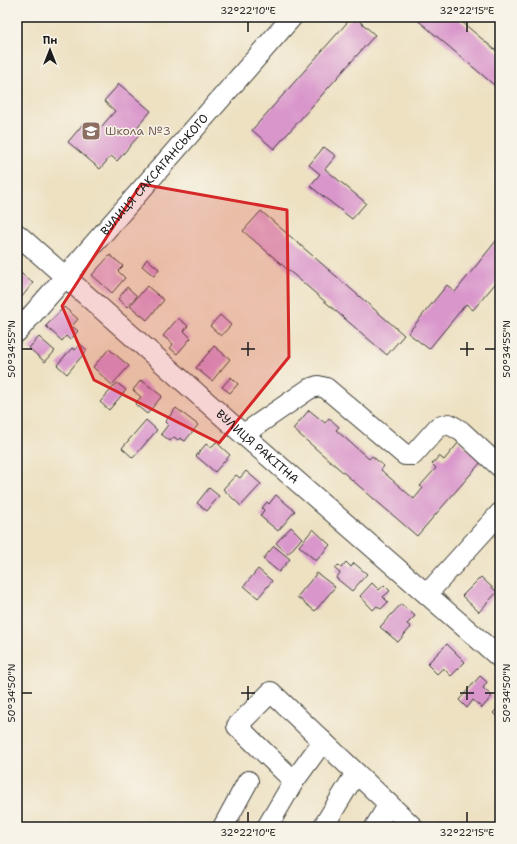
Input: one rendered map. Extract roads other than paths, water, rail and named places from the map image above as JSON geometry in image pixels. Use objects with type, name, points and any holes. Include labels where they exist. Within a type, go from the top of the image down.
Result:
[{"type":"street","name":"ВУЛИЦЯ САКСАГАНСЬКОГО","points":[[17,332],[292,17]]},
{"type":"street","name":"ВУЛИЦЯ РАКІТНА","points":[[17,234],[245,436],[500,658]]},
{"type":"street","points":[[245,436],[251,429],[309,389],[318,386],[326,388],[405,455],[413,455],[438,427],[449,424],[461,431],[500,467]]},
{"type":"street","points":[[427,594],[500,513]]},
{"type":"street","points":[[294,781],[237,726],[271,692],[413,827]]},
{"type":"street","points":[[267,827],[294,781],[323,741]]},
{"type":"street","points":[[323,827],[356,773]]},
{"type":"street","points":[[223,827],[248,781]]},
{"type":"street","points":[[375,827],[389,804]]},
{"type":"place","name":"Школа №3","points":[[91,131]]}]
